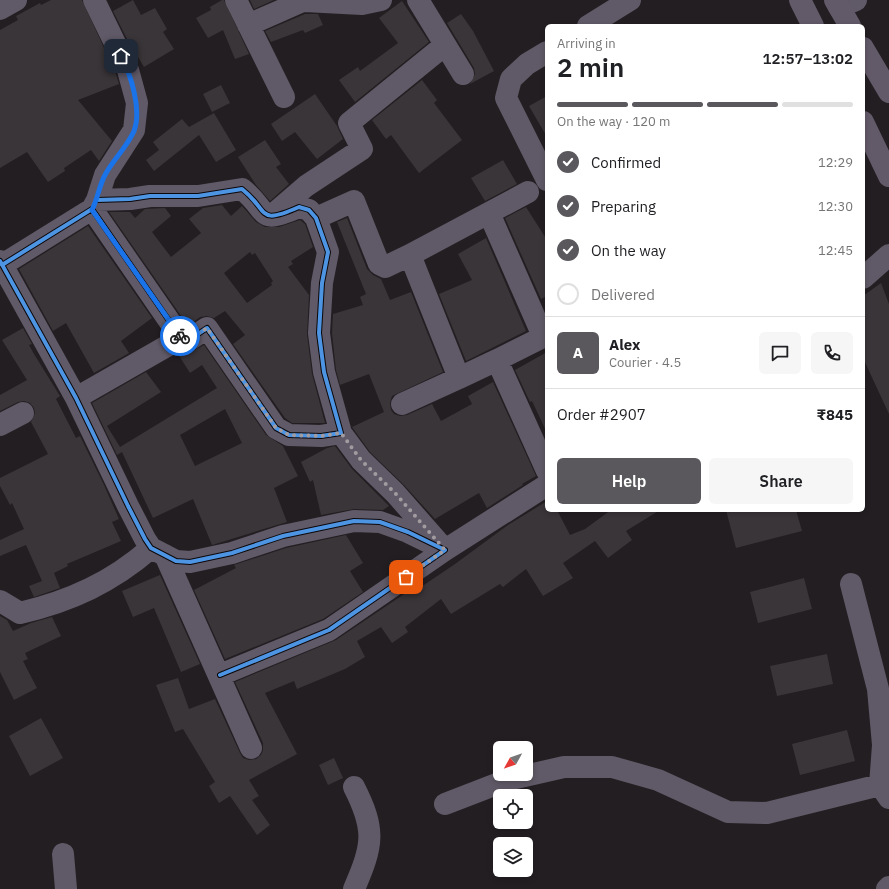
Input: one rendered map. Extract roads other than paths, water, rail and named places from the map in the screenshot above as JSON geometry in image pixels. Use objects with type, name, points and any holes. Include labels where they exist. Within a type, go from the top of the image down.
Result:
[{"type":"main road","points":[[800,0],[812,24]]},
{"type":"main road","points":[[843,2],[849,24]]},
{"type":"main road","points":[[865,51],[889,92]]},
{"type":"main road","points":[[865,126],[889,176]]},
{"type":"street","points":[[0,9],[16,0]]},
{"type":"street","points":[[94,0],[128,70],[137,103],[134,130],[105,175],[94,205]]},
{"type":"street","points":[[236,0],[284,96]]},
{"type":"street","points":[[248,25],[305,0],[362,4],[382,0]]},
{"type":"street","points":[[418,0],[463,74]]},
{"type":"street","points":[[591,24],[630,0]]},
{"type":"street","points":[[271,216],[306,186],[362,149],[349,122],[445,45]]},
{"type":"street","points":[[545,53],[527,64],[511,79],[506,98],[545,176]]},
{"type":"street","points":[[242,189],[248,194],[263,213],[271,216],[279,216],[299,207],[309,210],[316,218],[328,252],[322,283],[319,333],[324,372],[341,433],[361,460],[395,493],[445,550],[408,532],[380,522],[354,521],[283,536],[232,553],[190,562],[176,561],[158,551],[144,539],[76,398],[3,273],[94,205],[150,196],[198,196],[242,189]]},
{"type":"street","points":[[316,218],[354,201],[379,264],[385,267],[528,192]]},
{"type":"street","points":[[94,205],[181,338],[189,340],[207,328],[276,428],[289,435],[321,436],[341,433]]},
{"type":"street","points":[[402,404],[545,336],[489,213]]},
{"type":"street","points":[[410,255],[459,378]]},
{"type":"street","points":[[865,276],[889,255]]},
{"type":"street","points":[[76,398],[181,338]]},
{"type":"street","points":[[497,360],[545,466]]},
{"type":"street","points":[[0,424],[23,413]]},
{"type":"street","points":[[220,675],[329,630],[445,550],[545,486]]},
{"type":"street","points":[[0,601],[20,613],[53,605],[107,581],[158,551]]},
{"type":"street","points":[[158,551],[220,675],[251,748]]},
{"type":"street","points":[[445,804],[507,780],[564,768],[612,767],[658,780],[728,812],[767,813],[885,792],[878,689],[851,584]]},
{"type":"street","points":[[354,787],[366,811],[371,841],[354,889]]},
{"type":"street","points":[[63,854],[66,889]]}]
